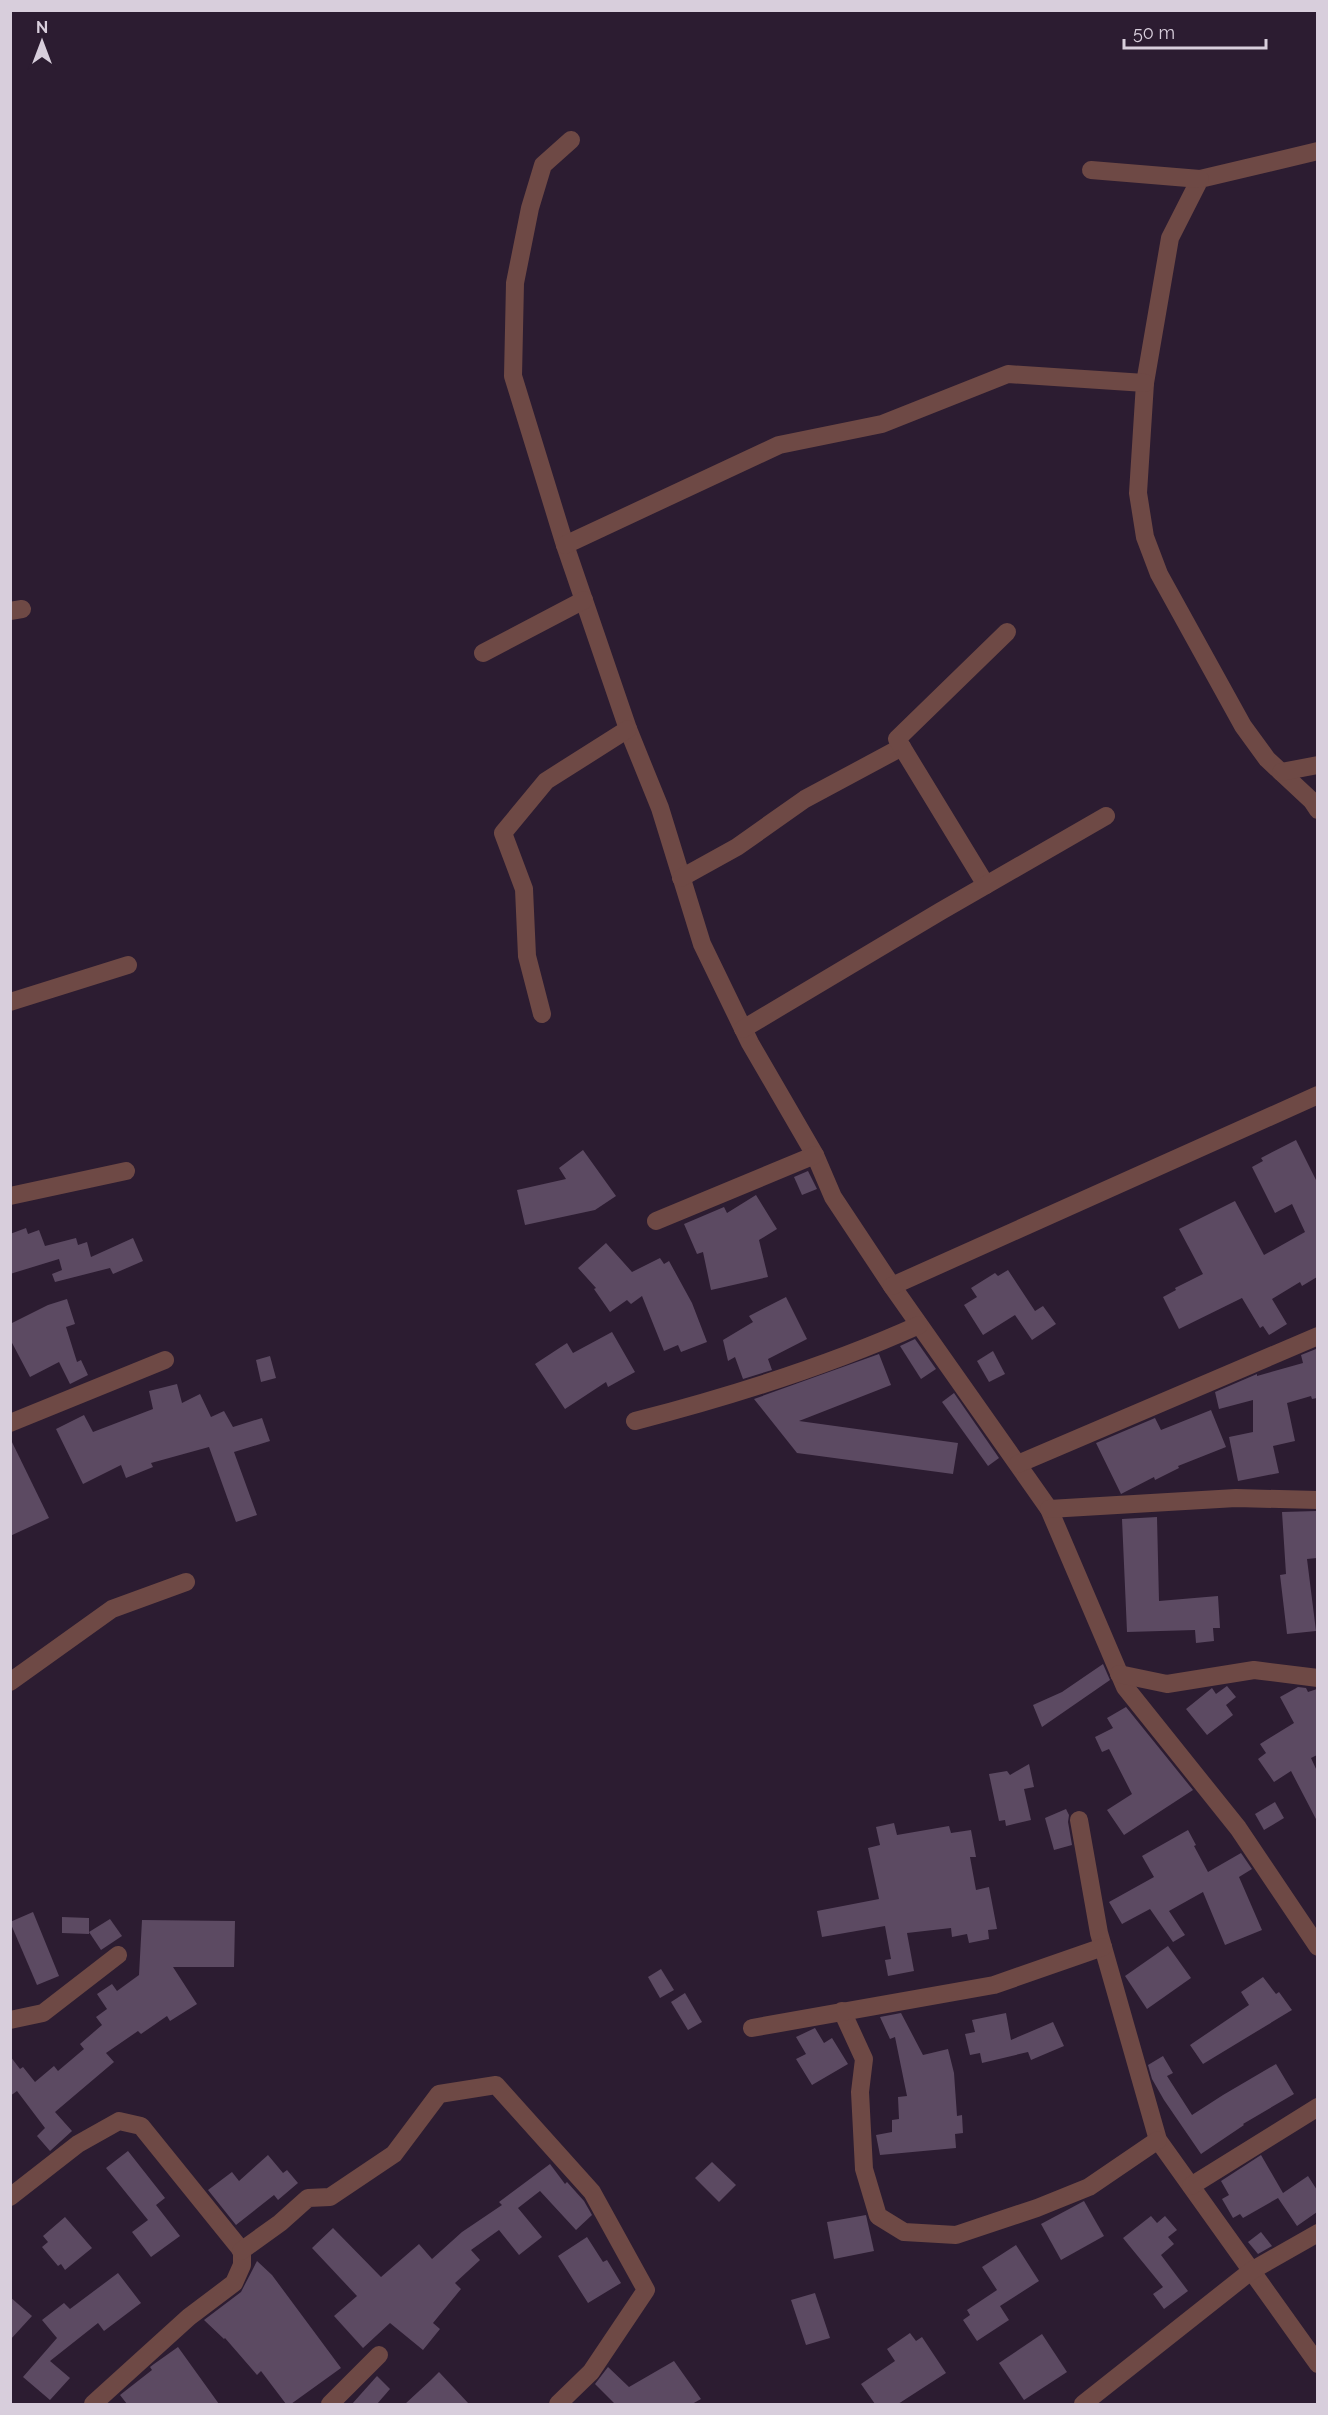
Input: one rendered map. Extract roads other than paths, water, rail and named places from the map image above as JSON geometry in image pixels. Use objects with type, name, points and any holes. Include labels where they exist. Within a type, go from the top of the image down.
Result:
[{"type":"street","points":[[571,141],[543,165],[530,207],[515,283],[513,376],[565,545],[628,729],[660,808],[702,944],[743,1029],[815,1155],[833,1197],[892,1286],[1049,1509],[1125,1687],[1238,1828],[1317,1947]]},
{"type":"street","points":[[1091,170],[1200,179],[1317,151]]},
{"type":"street","points":[[1200,179],[1170,238],[1145,383],[1138,493],[1145,537],[1159,574],[1243,726],[1267,759],[1312,801],[1317,810]]},
{"type":"street","points":[[565,545],[779,445],[882,424],[1008,374],[1145,383]]},
{"type":"street","points":[[483,653],[584,600]]},
{"type":"street","points":[[986,885],[897,739],[1007,632]]},
{"type":"street","points":[[542,1014],[527,956],[524,889],[503,833],[546,781],[628,729]]},
{"type":"street","points":[[681,878],[737,847],[805,799],[902,747]]},
{"type":"street","points":[[1281,772],[1317,765]]},
{"type":"street","points":[[743,1029],[1106,816]]},
{"type":"street","points":[[10,1002],[128,965]]},
{"type":"street","points":[[892,1286],[1317,1095]]},
{"type":"street","points":[[656,1221],[815,1155]]},
{"type":"street","points":[[10,1197],[126,1171]]},
{"type":"street","points":[[635,1421],[711,1401],[793,1374],[876,1344],[919,1324]]},
{"type":"street","points":[[1018,1464],[1317,1336]]},
{"type":"street","points":[[10,1423],[165,1360]]},
{"type":"street","points":[[1049,1509],[1236,1498],[1317,1500]]},
{"type":"street","points":[[10,1682],[112,1609],[186,1582]]},
{"type":"street","points":[[1136,1701],[1167,1684],[1254,1670],[1317,1678]]},
{"type":"street","points":[[1119,1674],[1167,1684]]},
{"type":"street","points":[[1079,1820],[1103,1947],[1158,2140],[1317,2364]]},
{"type":"street","points":[[752,2028],[994,1986],[1103,1947]]},
{"type":"street","points":[[10,2020],[43,2013],[118,1955]]},
{"type":"street","points":[[842,2011],[864,2059],[860,2092],[864,2169],[878,2216],[904,2232],[956,2235],[1038,2208],[1089,2187],[1158,2140]]},
{"type":"street","points":[[241,2251],[280,2223],[308,2198],[330,2197],[394,2154],[439,2094],[496,2085],[592,2192],[646,2290],[591,2372],[558,2404]]},
{"type":"street","points":[[1191,2186],[1317,2107]]},
{"type":"street","points":[[10,2197],[78,2144],[119,2121],[141,2126],[241,2251],[242,2265],[234,2283],[189,2317],[93,2404]]},
{"type":"street","points":[[1083,2404],[1251,2271],[1317,2233]]},
{"type":"street","points":[[330,2404],[379,2355]]}]
